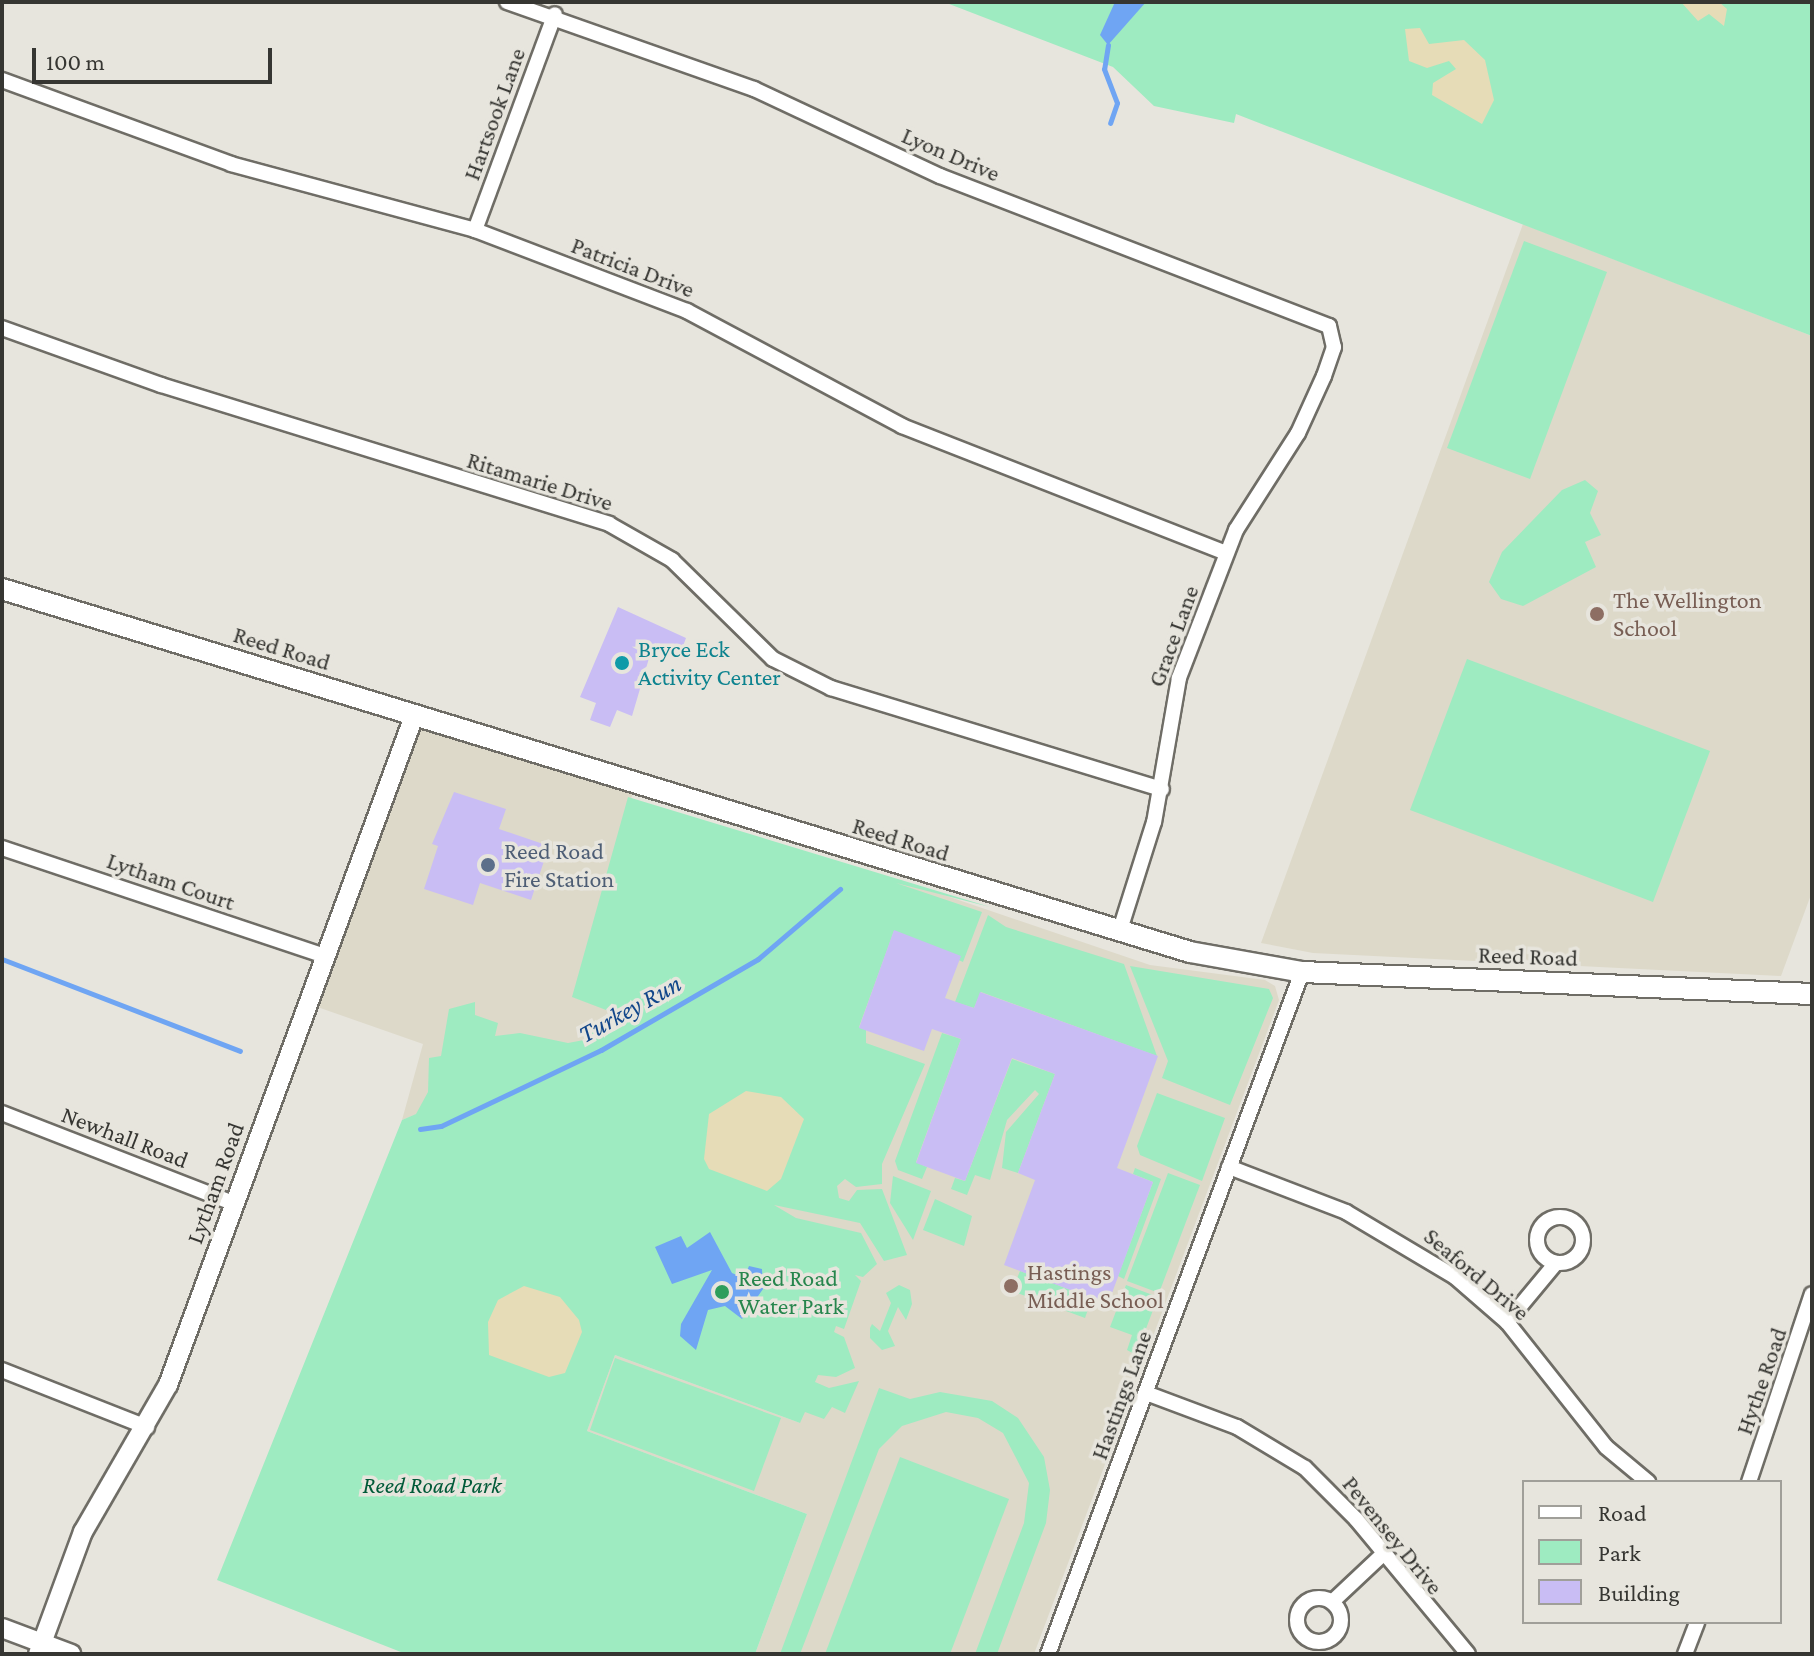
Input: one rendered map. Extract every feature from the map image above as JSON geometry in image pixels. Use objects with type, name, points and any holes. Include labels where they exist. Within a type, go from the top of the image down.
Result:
[{"type":"main road","name":"Reed Road","points":[[2,589],[1119,933],[1302,972],[1812,994]]},
{"type":"street","name":"Lyon Drive","points":[[507,2],[555,14],[754,89],[940,176],[1324,322],[1334,347],[1324,376]]},
{"type":"street","name":"Hartsook Lane","points":[[475,230],[555,14]]},
{"type":"street","name":"Patricia Drive","points":[[2,80],[217,160],[475,230],[724,327],[902,426],[1226,553]]},
{"type":"street","name":"Ritamarie Drive","points":[[2,328],[161,385],[609,524],[672,560],[773,659],[831,688],[1162,789]]},
{"type":"street","name":"Grace Lane","points":[[1119,933],[1162,789],[1179,678],[1226,553],[1324,376]]},
{"type":"street","name":"Lytham Road","points":[[40,1649],[94,1508],[147,1427],[414,716]]},
{"type":"street","name":"Lytham Court","points":[[2,848],[325,956]]},
{"type":"street","name":"Hastings Lane","points":[[1048,1654],[1302,972]]},
{"type":"street","name":"Newhall Road","points":[[2,1113],[233,1203]]},
{"type":"street","name":"Seaford Drive","points":[[1229,1167],[1391,1234],[1507,1322],[1606,1447],[1646,1480]]},
{"type":"street","points":[[1507,1322],[1556,1263]]},
{"type":"street","name":"Hythe Road","points":[[1750,1480],[1812,1294]]},
{"type":"street","points":[[2,1370],[147,1427]]},
{"type":"street","name":"Pevensey Drive","points":[[1146,1393],[1237,1427],[1287,1456],[1317,1479],[1468,1654]]},
{"type":"street","points":[[1332,1602],[1382,1555]]},
{"type":"street","points":[[1685,1654],[1696,1624]]},
{"type":"street","points":[[2,1628],[40,1649],[71,1654]]},
{"type":"shaded area","name":"The Wellington School","points":[[1523,224],[1812,336],[1812,892],[1781,976],[1313,953],[1261,943]]},
{"type":"shaded area","points":[[411,712],[516,733],[639,772],[573,997],[631,1018],[563,1056],[402,1120],[423,1044],[306,1003]]},
{"type":"shaded area","name":"Hastings Middle School","points":[[897,879],[1150,965],[1265,980],[1275,986],[1279,1000],[1034,1654],[755,1654],[807,1514],[587,1431],[615,1355],[800,1423],[771,1212]]},
{"type":"green space","points":[[944,2],[1812,2],[1812,336],[1236,114],[1234,123],[1154,106],[1113,67]]},
{"type":"green space","points":[[1524,241],[1607,272],[1530,479],[1447,448]]},
{"type":"green space","points":[[1585,480],[1598,491],[1590,513],[1601,535],[1585,542],[1596,567],[1523,606],[1501,599],[1489,582],[1502,552],[1562,490]]},
{"type":"green space","points":[[1467,659],[1710,751],[1653,902],[1410,810]]},
{"type":"green space","name":"Reed Road Park","points":[[628,797],[990,907],[896,883],[982,912],[963,962],[894,931],[859,1027],[866,1030],[866,1043],[925,1064],[882,1164],[882,1184],[856,1187],[845,1179],[837,1186],[839,1198],[849,1201],[857,1190],[882,1189],[907,1255],[884,1261],[860,1223],[774,1205],[796,1218],[861,1233],[877,1264],[863,1277],[855,1275],[861,1281],[844,1329],[836,1326],[834,1332],[844,1337],[855,1368],[836,1377],[818,1375],[815,1382],[829,1388],[859,1381],[845,1413],[832,1407],[824,1419],[805,1412],[800,1423],[615,1355],[587,1431],[807,1514],[755,1654],[406,1654],[217,1580],[402,1120],[416,1114],[428,1092],[429,1058],[441,1056],[449,1009],[475,1002],[475,1015],[498,1023],[495,1036],[520,1033],[568,1043],[584,1040],[614,1013],[572,997]]},
{"type":"green space","points":[[988,915],[1006,927],[1124,964],[1157,1056],[981,992],[974,1008],[955,1002]]},
{"type":"green space","points":[[1130,966],[1269,989],[1273,998],[1230,1105],[1162,1078],[1168,1061]]},
{"type":"green space","points":[[942,1033],[961,1039],[916,1162],[927,1167],[922,1179],[898,1170],[895,1161]]},
{"type":"green space","points":[[1012,1059],[1055,1074],[1018,1173],[1002,1168],[1006,1132],[1039,1094],[1035,1090],[1007,1120],[990,1180],[975,1175],[967,1195],[951,1189],[955,1178],[965,1181]]},
{"type":"green space","points":[[1157,1093],[1225,1118],[1202,1181],[1140,1155],[1137,1146]]},
{"type":"green space","points":[[1135,1168],[1161,1179],[1124,1279],[1118,1276],[1153,1182],[1133,1174]]},
{"type":"green space","points":[[1168,1173],[1200,1185],[1159,1293],[1127,1281]]},
{"type":"green space","points":[[893,1176],[931,1191],[913,1240],[890,1203]]},
{"type":"green space","points":[[935,1199],[972,1216],[964,1246],[923,1230]]},
{"type":"green space","points":[[1020,1271],[1092,1298],[1085,1318],[1012,1291]]},
{"type":"green space","points":[[899,1285],[910,1290],[912,1304],[906,1320],[898,1307],[888,1331],[895,1346],[882,1350],[870,1338],[870,1328],[872,1324],[880,1331],[891,1303],[886,1293]]},
{"type":"green space","points":[[1126,1285],[1158,1297],[1136,1355],[1127,1350],[1132,1335],[1110,1327]]},
{"type":"green space","points":[[615,1358],[781,1418],[754,1491],[590,1430]]},
{"type":"green space","points":[[879,1388],[910,1399],[940,1392],[992,1401],[1018,1418],[1044,1457],[1050,1490],[1046,1523],[997,1654],[975,1654],[1024,1523],[1029,1483],[1003,1433],[978,1418],[946,1412],[902,1426],[879,1449],[800,1654],[780,1654]]},
{"type":"green space","points":[[900,1457],[1009,1499],[950,1654],[825,1654]]},
{"type":"sand","points":[[1681,2],[1719,2],[1727,9],[1724,26],[1709,14],[1698,21]]},
{"type":"sand","points":[[1420,28],[1429,44],[1464,40],[1485,60],[1494,100],[1482,124],[1432,95],[1433,83],[1456,69],[1449,61],[1427,68],[1409,61],[1405,29]]},
{"type":"sand","points":[[746,1091],[781,1097],[804,1119],[781,1179],[767,1191],[709,1169],[704,1159],[709,1114]]},
{"type":"sand","points":[[524,1286],[560,1297],[579,1320],[582,1332],[565,1373],[549,1377],[489,1355],[488,1322],[498,1300]]},
{"type":"water","points":[[1115,2],[1146,2],[1108,45],[1100,35]]},
{"type":"water","points":[[710,1232],[732,1273],[744,1278],[749,1266],[762,1269],[763,1289],[742,1319],[725,1306],[708,1310],[696,1350],[680,1336],[681,1324],[712,1270],[672,1284],[655,1247],[681,1236],[687,1248]]},
{"type":"building","name":"Bryce Eck Activity Center","points":[[618,607],[686,638],[679,657],[652,648],[632,716],[617,710],[610,727],[590,720],[596,703],[580,697]]},
{"type":"building","name":"Reed Road Fire Station","points":[[454,792],[506,809],[499,829],[549,846],[531,900],[480,883],[473,905],[424,889],[438,846],[432,844]]},
{"type":"building","name":"Hastings Middle School","points":[[894,930],[961,956],[945,998],[974,1008],[980,992],[1158,1056],[1117,1168],[1153,1182],[1108,1304],[1004,1265],[1035,1180],[1018,1173],[1055,1074],[1012,1058],[965,1181],[916,1163],[961,1039],[932,1029],[924,1051],[859,1028]]},
{"type":"waterway","name":"Turkey Run","points":[[1108,45],[1104,69],[1117,103],[1110,123]]},
{"type":"waterway","name":"Turkey Run","points":[[420,1129],[441,1126],[601,1050],[758,959],[840,889]]},
{"type":"waterway","name":"Turkey Run","points":[[2,959],[240,1051]]},
{"type":"place","name":"The Wellington School","points":[[1597,614]]},
{"type":"place","name":"Bryce Eck Activity Center","points":[[622,663]]},
{"type":"place","name":"Reed Road Fire Station","points":[[488,865]]},
{"type":"place","name":"Hastings Middle School","points":[[1011,1286]]},
{"type":"place","name":"Reed Road Water Park","points":[[722,1292]]}]
